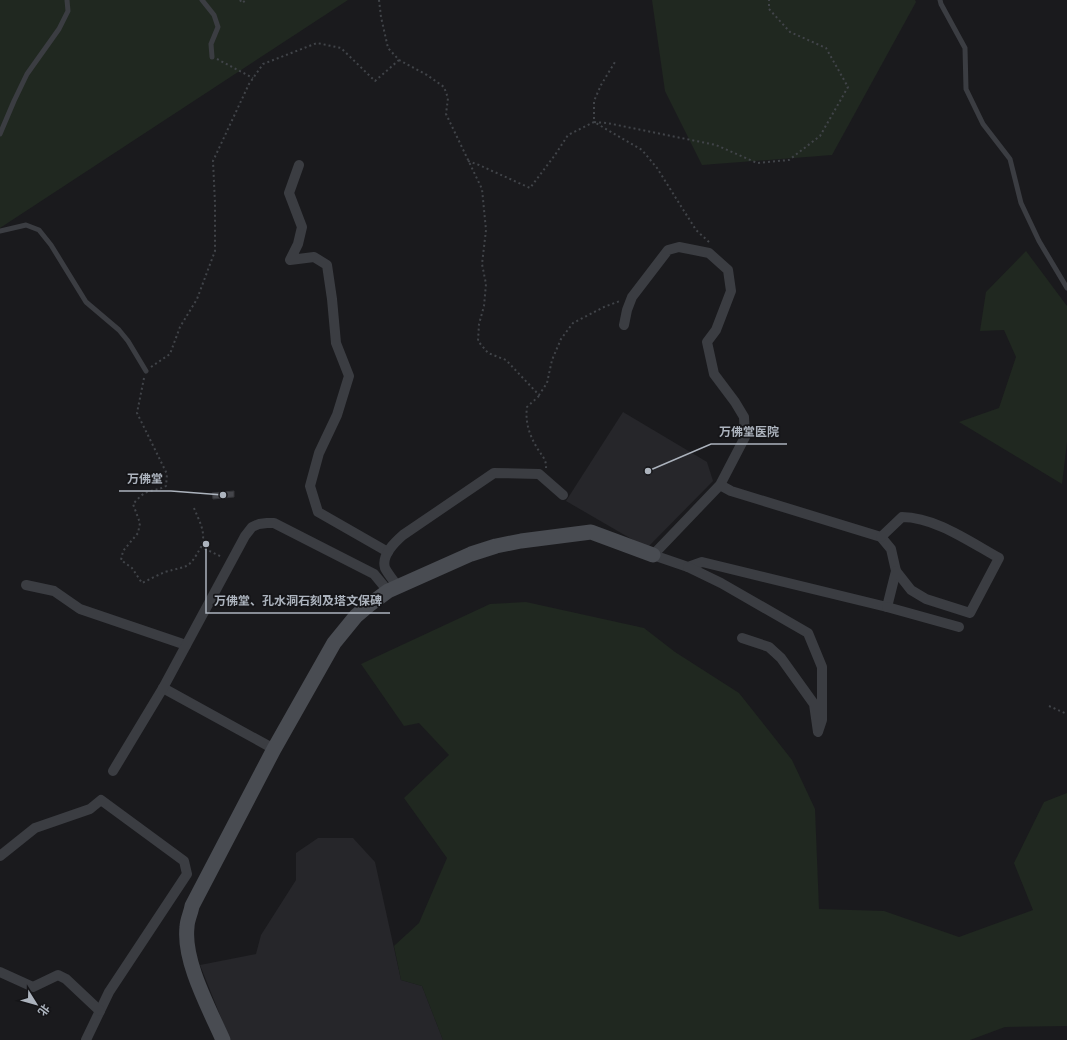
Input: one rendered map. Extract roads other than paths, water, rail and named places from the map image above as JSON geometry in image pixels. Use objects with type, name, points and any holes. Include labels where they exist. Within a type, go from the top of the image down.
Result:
[{"type":"street","points":[[298,165],[289,193],[302,227],[298,244],[290,260],[314,257],[327,265],[336,343],[349,376],[337,415],[319,453],[310,486],[318,512],[388,552]]},
{"type":"street","points":[[624,325],[627,310],[632,297],[668,250],[679,247],[709,253],[728,270],[731,291],[716,330],[706,342],[714,374],[735,402],[744,418],[745,437],[720,485],[653,554]]},
{"type":"street","points":[[393,589],[385,568],[388,552],[395,542],[494,473],[539,474],[563,495]]},
{"type":"street","points":[[720,485],[731,491],[881,537],[891,549],[896,571],[911,590],[926,599],[970,613],[999,558],[933,523],[913,517],[902,518],[881,537]]},
{"type":"street","points":[[113,771],[163,688],[230,562],[252,527],[267,522],[274,524],[374,574],[393,589]]},
{"type":"street","points":[[223,1040],[190,962],[187,944],[187,926],[192,906],[274,749],[334,643],[356,616],[393,589],[471,554],[496,546],[591,532],[688,567],[721,583],[808,633],[822,668],[822,720],[818,732],[814,704],[781,658],[769,647],[742,638]]},
{"type":"street","points":[[688,567],[702,562],[959,626]]},
{"type":"street","points":[[887,607],[896,571]]},
{"type":"street","points":[[26,585],[54,591],[80,609],[186,645]]},
{"type":"street","points":[[163,688],[274,749]]},
{"type":"street","points":[[0,856],[35,828],[90,809],[101,800],[184,862],[187,874],[109,992],[86,1040]]},
{"type":"street","points":[[0,972],[34,987],[58,975],[66,979],[100,1011]]},
{"type":"lane","points":[[0,134],[27,74],[60,29],[68,11],[67,0]]},
{"type":"lane","points":[[202,0],[214,15],[218,28],[211,44],[212,57]]},
{"type":"lane","points":[[940,0],[965,48],[966,89],[983,124],[1010,159],[1021,203],[1039,241],[1067,288]]},
{"type":"lane","points":[[0,231],[26,225],[39,230],[51,245],[86,302],[120,330],[128,340],[146,370]]},
{"type":"place","name":"万佛堂医院","points":[[648,471]]},
{"type":"place","name":"万佛堂","points":[[223,495]]},
{"type":"place","name":"万佛堂、孔水洞石刻及塔文保碑","points":[[206,544]]}]
